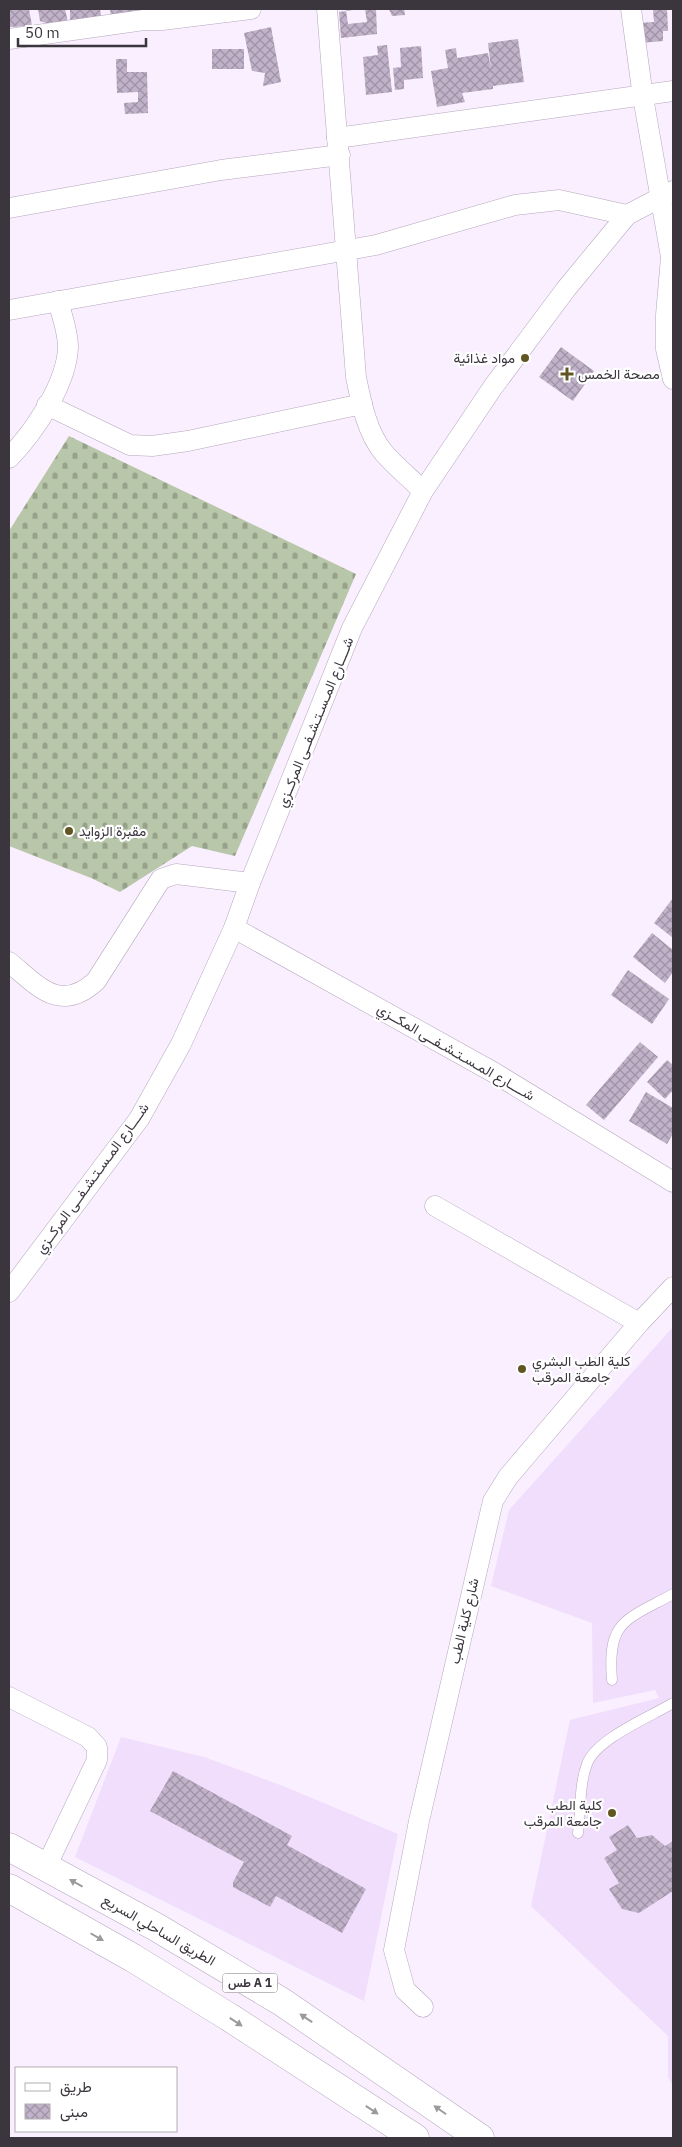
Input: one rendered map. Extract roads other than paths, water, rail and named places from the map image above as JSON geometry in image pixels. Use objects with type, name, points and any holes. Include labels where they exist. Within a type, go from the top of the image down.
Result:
[{"type":"highway","name":"الطريق الساحلي السريع","points":[[9,1847],[156,1927],[282,2002],[480,2138]]},
{"type":"highway","name":"طس A 1","points":[[17,1898],[229,2017],[415,2138]]},
{"type":"street","points":[[9,39],[144,20],[161,14],[251,9]]},
{"type":"street","points":[[327,9],[355,368],[362,404],[375,440],[383,452],[423,491]]},
{"type":"street","points":[[631,9],[643,97],[667,193],[671,257],[666,315],[666,349],[673,379]]},
{"type":"street","points":[[9,208],[221,170],[339,146],[673,91]]},
{"type":"street","name":"شــــارع المـسـتـشـفــى المركــزي","points":[[9,1292],[138,1119],[181,1044],[234,928],[250,883],[352,628],[423,491],[493,386],[566,289],[627,216],[667,193]]},
{"type":"street","points":[[9,310],[346,251],[413,236],[515,205],[559,200],[627,216]]},
{"type":"street","points":[[9,458],[16,439],[47,405],[62,377],[67,359],[68,345],[58,301]]},
{"type":"street","points":[[47,405],[130,445],[152,446],[188,442],[362,404]]},
{"type":"street","points":[[9,962],[42,989],[58,996],[71,996],[85,991],[96,981],[161,879],[176,874],[250,883]]},
{"type":"street","name":"شــــارع المـسـتـشـفــى المكــزي","points":[[234,928],[493,1072],[673,1182]]},
{"type":"street","points":[[435,1206],[638,1323]]},
{"type":"street","name":"شارع كلية الطب","points":[[423,2007],[405,1990],[394,1950],[419,1821],[493,1501],[508,1477],[638,1323],[673,1287]]},
{"type":"street","points":[[9,1697],[88,1737],[97,1747],[97,1760],[46,1867]]},
{"type":"lane","points":[[612,1680],[611,1648],[617,1631],[631,1617],[673,1594]]},
{"type":"lane","points":[[578,1833],[584,1774],[591,1755],[604,1742],[673,1703]]},
{"type":"place","name":"مواد غذائية","points":[[525,358]]},
{"type":"place","name":"مصحة الخمس","points":[[567,374]]},
{"type":"place","name":"مقبرة الزوايد","points":[[69,831]]},
{"type":"place","name":"كلية الطب البشري جامعة المرقب","points":[[522,1369]]},
{"type":"place","name":"كلية الطب جامعة المرقب","points":[[612,1813]]}]
